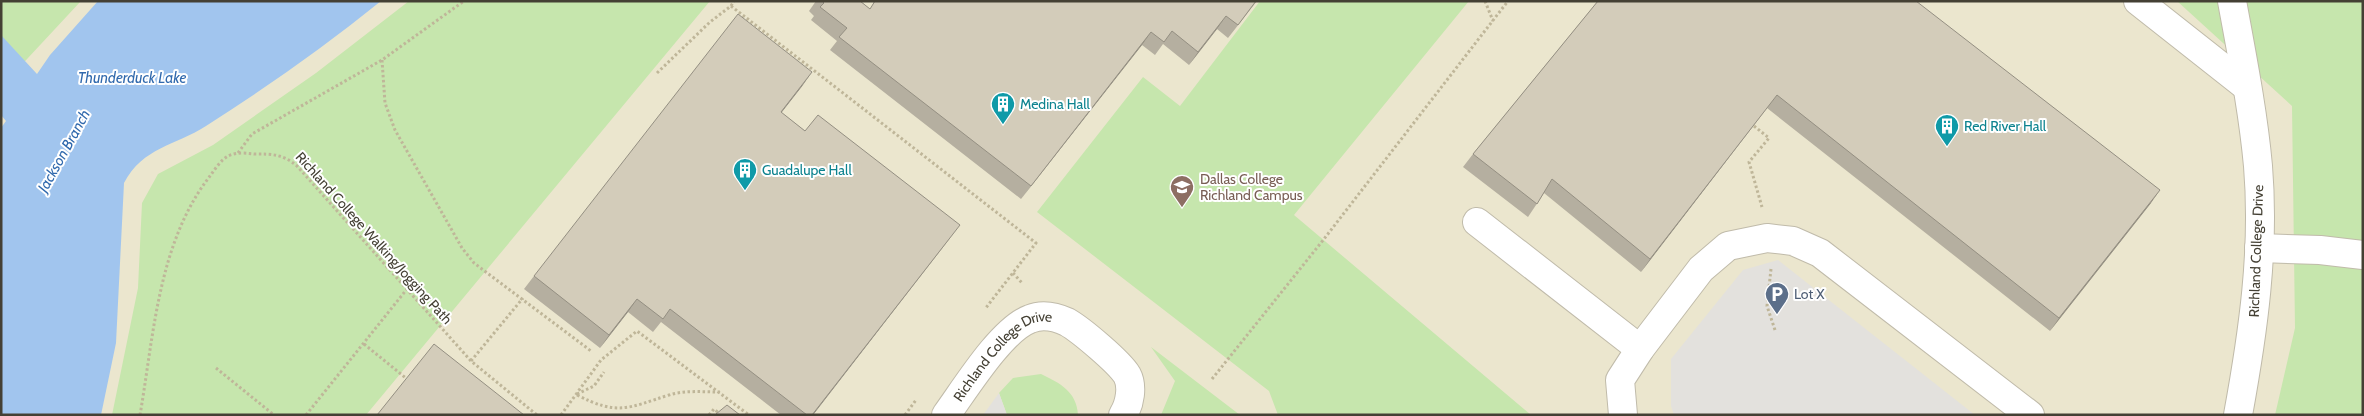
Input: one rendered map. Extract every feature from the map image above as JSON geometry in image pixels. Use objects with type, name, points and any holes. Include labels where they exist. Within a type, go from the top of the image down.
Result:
[{"type":"street","points":[[2138,1],[2246,87]]},
{"type":"street","name":"Richland College Drive","points":[[2232,1],[2258,166],[2259,248],[2254,331],[2238,415]]},
{"type":"street","points":[[1476,222],[1640,349]]},
{"type":"street","points":[[1623,415],[1620,380],[1640,349],[1701,269],[1728,246],[1768,238],[1793,241],[1820,253],[2030,415]]},
{"type":"street","points":[[2259,248],[2320,250],[2363,255]]},
{"type":"street","name":"Richland College Drive","points":[[946,415],[985,361],[1015,329],[1031,319],[1050,316],[1068,323],[1116,361],[1128,376],[1130,393],[1127,408],[1123,415]]},
{"type":"path","points":[[140,415],[163,281],[181,225],[199,191],[219,165],[228,156],[238,153],[252,134],[382,60],[464,1]]},
{"type":"path","points":[[657,72],[710,22],[731,6],[734,1]]},
{"type":"path","points":[[1485,1],[1493,21]]},
{"type":"path","points":[[1212,379],[1508,1]]},
{"type":"path","points":[[731,6],[1036,243]]},
{"type":"path","points":[[382,60],[385,102],[395,130],[462,248],[474,263],[591,351]]},
{"type":"path","points":[[1754,126],[1768,138],[1749,162],[1763,212]]},
{"type":"path","name":"Richland College Walking/Jogging Path","points":[[238,153],[286,157],[471,361],[537,415]]},
{"type":"path","points":[[1772,261],[1767,306],[1775,330]]},
{"type":"path","points":[[1013,273],[1023,284]]},
{"type":"path","points":[[306,415],[406,289]]},
{"type":"path","points":[[471,361],[523,298]]},
{"type":"path","points":[[561,415],[601,360],[637,331],[749,415]]},
{"type":"path","points":[[364,344],[407,379]]},
{"type":"path","points":[[216,368],[274,415]]},
{"type":"path","points":[[577,394],[594,386],[604,372]]},
{"type":"path","points":[[577,394],[591,406],[606,412],[624,413],[671,394],[720,392]]},
{"type":"path","points":[[709,415],[714,409],[721,415]]},
{"type":"shaded area","name":"Dallas College Richland Campus","points":[[1,1],[2363,1],[2363,415],[1,415]]},
{"type":"shaded area","name":"Lot X","points":[[1778,260],[1975,415],[1674,415],[1671,406],[1671,359],[1743,270]]},
{"type":"shaded area","points":[[999,393],[1007,415],[983,415]]},
{"type":"green space","points":[[1,1],[81,1],[1,87]]},
{"type":"green space","points":[[409,1],[710,1],[366,415],[112,415],[138,288],[142,203],[158,174],[213,145],[316,73]]},
{"type":"green space","points":[[1260,1],[1469,1],[1294,215],[1531,415],[1278,415],[1269,391],[1037,212],[1143,77],[1180,106]]},
{"type":"green space","points":[[2177,1],[2363,1],[2363,415],[2275,415],[2295,328],[2292,106]]},
{"type":"green space","points":[[1151,347],[1240,415],[1161,415],[1175,381]]},
{"type":"green space","points":[[1041,374],[1061,385],[1071,394],[1077,407],[1078,415],[1007,415],[999,393],[1013,378]]},
{"type":"water","name":"Thunderduck Lake","points":[[98,1],[381,1],[251,97],[194,133],[150,154],[132,171],[124,183],[116,343],[101,415],[1,415],[1,128],[6,121],[1,115],[1,35],[37,74],[50,55]]},
{"type":"building","name":"Medina Hall","points":[[822,1],[860,1],[870,9],[875,1],[1256,1],[1238,25],[1226,16],[1198,52],[1172,31],[1164,42],[1151,32],[1031,186],[839,37],[847,28],[820,7],[824,3]]},
{"type":"building","name":"Red River Hall","points":[[1598,1],[1916,1],[2160,190],[2059,318],[1777,95],[1650,259],[1552,179],[1537,204],[1473,154]]},
{"type":"building","name":"Guadalupe Hall","points":[[738,14],[812,72],[781,112],[805,131],[818,115],[960,225],[812,415],[807,415],[670,309],[663,319],[637,299],[609,335],[534,276]]},
{"type":"building","points":[[434,344],[524,415],[377,415]]},
{"type":"building","points":[[727,405],[740,415],[716,414]]},
{"type":"place","name":"Medina Hall","points":[[1003,125]]},
{"type":"place","name":"Red River Hall","points":[[1947,147]]},
{"type":"place","name":"Guadalupe Hall","points":[[745,191]]},
{"type":"place","name":"Dallas College Richland Campus","points":[[1182,208]]},
{"type":"place","name":"Lot X","points":[[1777,315]]},
{"type":"water label","name":"Jackson Branch","points":[[64,151]]}]
